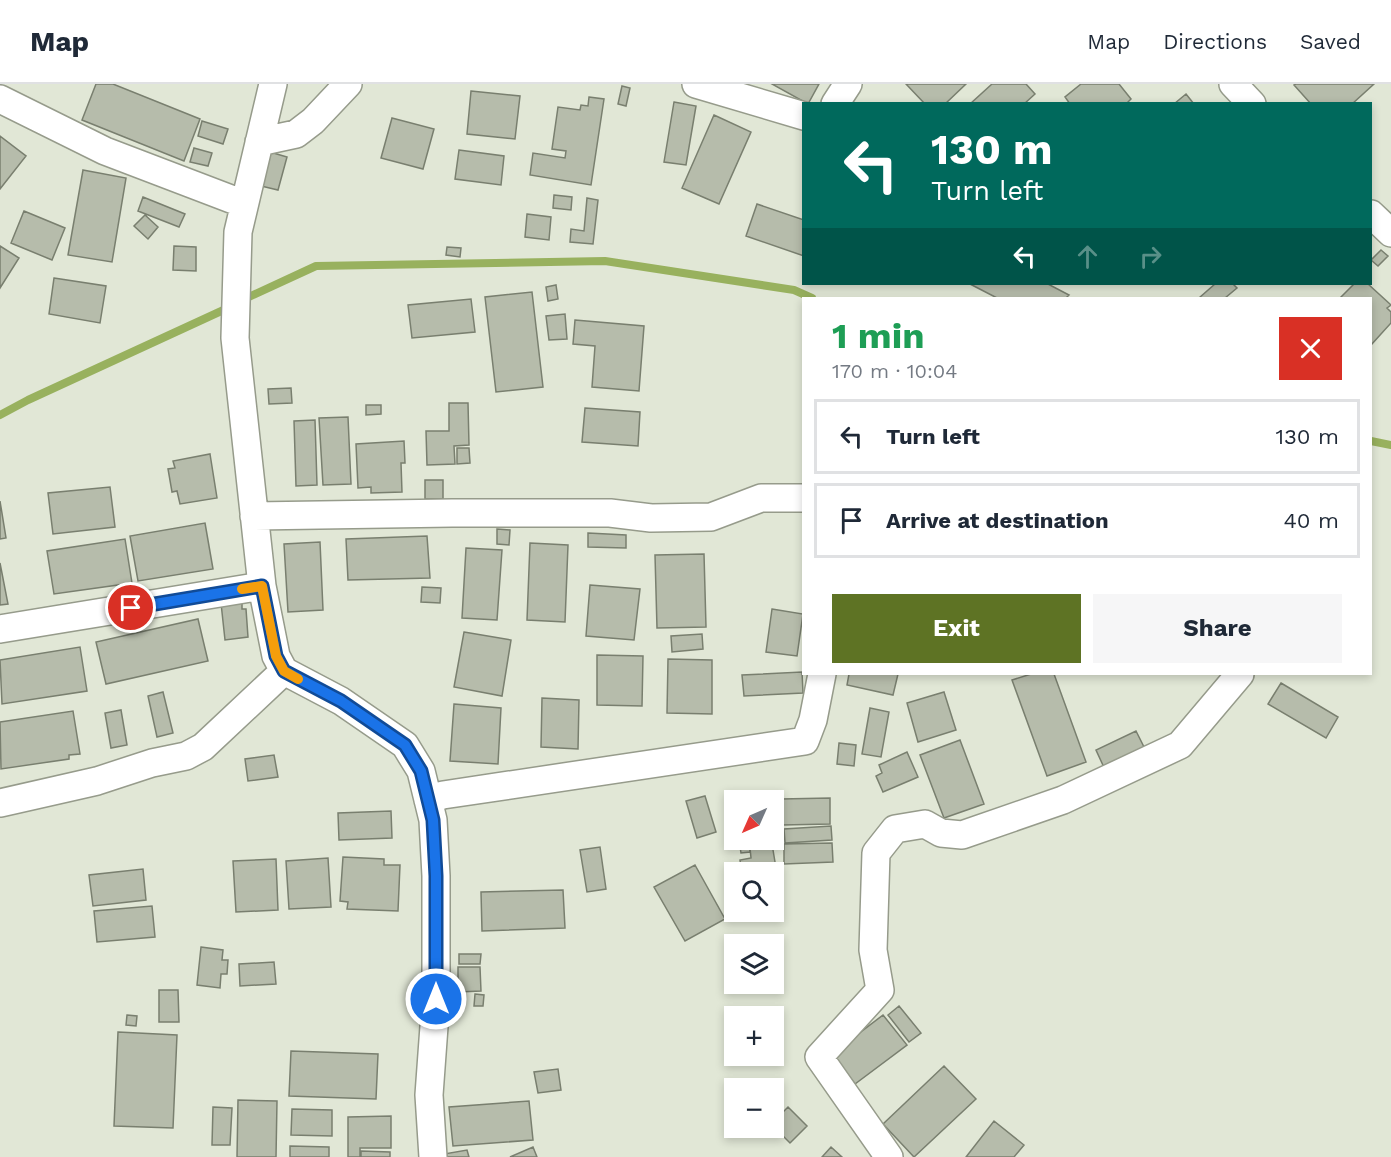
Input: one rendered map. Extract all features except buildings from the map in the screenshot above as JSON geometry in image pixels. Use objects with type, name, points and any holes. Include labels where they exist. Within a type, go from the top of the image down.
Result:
[{"type":"street","points":[[273,84],[238,232],[235,338],[262,586],[276,656],[284,671],[341,701],[405,745],[421,771],[433,820],[436,876],[436,999],[429,1095],[433,1157]]},
{"type":"street","points":[[259,142],[296,134],[313,121],[348,84]]},
{"type":"street","points":[[696,84],[802,116]]},
{"type":"street","points":[[836,102],[848,84]]},
{"type":"street","points":[[1233,84],[1250,102]]},
{"type":"street","points":[[0,99],[105,151],[244,204]]},
{"type":"street","points":[[1372,215],[1391,233]]},
{"type":"street","points":[[254,516],[610,513],[651,518],[711,517],[761,498],[802,498]]},
{"type":"street","points":[[0,629],[262,586]]},
{"type":"street","points":[[0,803],[98,781],[152,763],[186,756],[203,747],[284,671]]},
{"type":"street","points":[[428,800],[443,795],[805,741],[813,720],[822,675]]},
{"type":"street","points":[[889,1157],[819,1057],[880,990],[873,950],[876,853],[895,829],[925,824],[940,833],[962,835],[1063,800],[1180,745],[1239,675]]},
{"type":"waterway","points":[[240,301],[316,266],[605,261],[794,290],[810,297]]},
{"type":"waterway","points":[[0,415],[230,307]]},
{"type":"waterway","points":[[1372,441],[1391,445]]},
{"type":"slow traffic","points":[[242,589],[262,586],[276,656],[284,671],[298,679]]},
{"type":"route","points":[[131,608],[262,586],[276,656],[284,671],[341,701],[405,745],[421,771],[433,820],[436,876],[436,999]]}]
